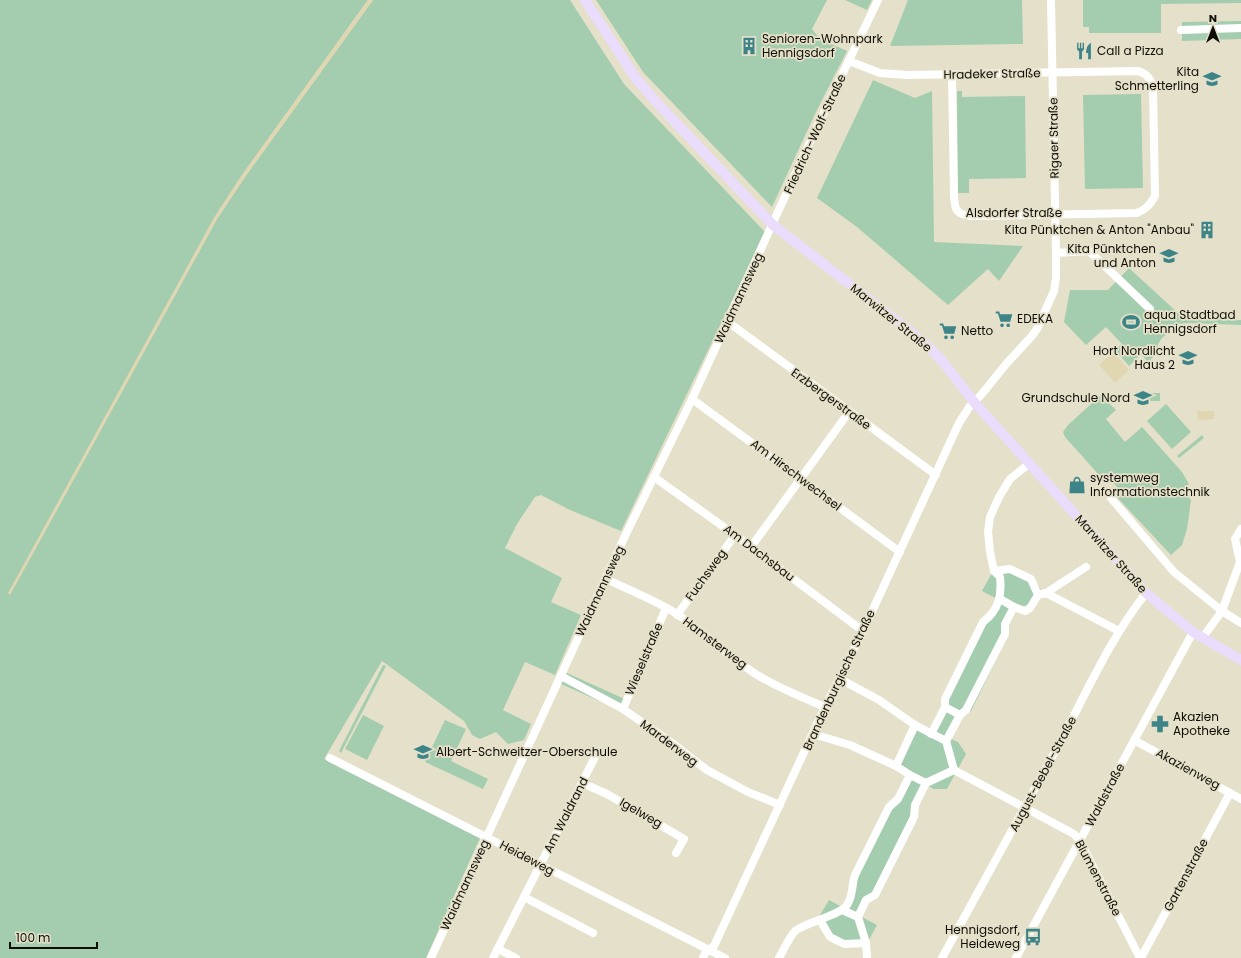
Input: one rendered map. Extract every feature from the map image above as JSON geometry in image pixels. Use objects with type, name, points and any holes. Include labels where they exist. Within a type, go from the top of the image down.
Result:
[{"type":"main road","name":"Marwitzer Straße","points":[[585,0],[635,77],[658,104],[773,225],[929,347],[943,362],[974,402],[1146,593],[1193,632],[1241,660]]},
{"type":"street","name":"Friedrich-Wolf-Straße","points":[[773,225],[878,0]]},
{"type":"street","name":"Rigaer Straße","points":[[974,402],[1007,363],[1032,338],[1054,291],[1056,277],[1056,214],[1051,0]]},
{"type":"street","points":[[1181,30],[1241,28]]},
{"type":"street","name":"Hradeker Straße","points":[[849,62],[880,73],[908,75],[1138,71],[1146,74],[1151,80],[1153,87],[1155,196],[1150,205],[1137,213]]},
{"type":"street","name":"Alsdorfer Straße","points":[[952,74],[954,196],[957,212],[970,216],[1137,213]]},
{"type":"street","name":"Waidmannsweg","points":[[431,958],[606,579],[773,225]]},
{"type":"street","points":[[1056,253],[1089,251],[1150,310]]},
{"type":"street","name":"Erzbergerstraße","points":[[728,322],[936,475]]},
{"type":"street","name":"Am Hirschwechsel","points":[[692,399],[900,552]]},
{"type":"street","name":"Brandenburgische Straße","points":[[703,958],[705,953],[714,946],[825,707],[863,631],[966,410],[974,402]]},
{"type":"street","points":[[751,547],[849,412]]},
{"type":"street","points":[[931,734],[945,707],[945,698],[983,622],[991,617],[1000,599],[1000,577],[994,571],[989,541],[988,525],[990,518],[999,497],[1010,479],[1030,463]]},
{"type":"street","name":"Am Dachsbau","points":[[654,477],[863,631]]},
{"type":"street","points":[[1111,498],[1174,572],[1222,611],[1241,623]]},
{"type":"street","points":[[1203,637],[1222,611],[1240,562],[1235,539],[1241,529]]},
{"type":"street","name":"Fuchsweg","points":[[677,615],[735,536]]},
{"type":"street","points":[[1000,599],[1025,611],[1030,608],[1042,594],[1086,567]]},
{"type":"street","points":[[994,571],[1010,569],[1031,579],[1042,594],[1119,631]]},
{"type":"street","name":"Hamsterweg","points":[[606,579],[666,608],[753,672],[770,682],[825,707]]},
{"type":"street","name":"August-Bebel-Straße","points":[[942,958],[1025,808],[1119,631],[1130,612],[1146,593]]},
{"type":"street","points":[[867,958],[866,943],[858,917],[866,900],[875,895],[886,874],[914,817],[915,805],[926,783],[954,770],[946,741],[960,715],[966,710],[1005,634],[1005,624],[1014,607]]},
{"type":"street","name":"Wieselstraße","points":[[623,709],[666,608]]},
{"type":"street","name":"Waldstraße","points":[[1016,958],[1193,632]]},
{"type":"street","name":"Marderweg","points":[[561,676],[623,709],[672,743],[706,770],[748,792],[780,805]]},
{"type":"street","points":[[840,679],[879,700],[915,725],[946,741]]},
{"type":"street","points":[[945,707],[960,715]]},
{"type":"street","points":[[896,766],[915,725]]},
{"type":"street","points":[[813,734],[850,745],[896,766],[926,783]]},
{"type":"street","name":"Akazienweg","points":[[1134,740],[1241,799]]},
{"type":"street","name":"Am Waldrand","points":[[493,958],[596,755]]},
{"type":"street","name":"Heideweg","points":[[330,758],[540,865],[710,949],[725,958]]},
{"type":"street","name":"Blumenstraße","points":[[954,770],[1074,834],[1080,841],[1141,958]]},
{"type":"street","points":[[779,958],[794,932],[812,922],[842,910],[847,906],[853,894],[852,884],[855,875],[889,807],[898,799],[910,775]]},
{"type":"street","name":"Igelweg","points":[[582,783],[608,794],[685,836],[676,853]]},
{"type":"street","name":"Gartenstraße","points":[[1141,958],[1230,793]]},
{"type":"street","points":[[524,897],[593,933]]},
{"type":"street","points":[[842,910],[858,917]]},
{"type":"street","points":[[820,920],[830,937],[844,944],[866,943]]},
{"type":"street","points":[[498,949],[516,958]]},
{"type":"green space","points":[[0,0],[368,0],[242,175],[214,218],[10,595],[217,219],[245,177],[373,0],[570,0],[624,84],[765,232],[621,531],[570,510],[541,495],[535,497],[517,524],[505,548],[562,578],[551,602],[581,615],[555,675],[525,662],[503,710],[531,724],[524,740],[508,744],[496,732],[480,739],[472,735],[464,721],[382,661],[324,759],[480,838],[426,958],[0,958]]},
{"type":"green space","points":[[596,0],[827,0],[812,29],[820,39],[847,51],[816,112],[772,207],[643,72]]},
{"type":"green space","points":[[845,0],[872,0],[867,10]]},
{"type":"green space","points":[[908,0],[1022,0],[1023,44],[890,46]]},
{"type":"green space","points":[[1083,0],[1241,0],[1241,3],[1161,4],[1161,33],[1089,33],[1089,27],[1083,27]]},
{"type":"green space","points":[[1241,21],[1241,39],[1182,41],[1182,22]]},
{"type":"green space","points":[[873,80],[915,98],[932,91],[934,242],[1023,246],[999,281],[988,269],[948,305],[857,227],[817,198]]},
{"type":"green space","points":[[957,91],[962,91],[962,97],[1025,96],[1026,178],[969,179],[969,193],[958,193]]},
{"type":"green space","points":[[1141,94],[1143,188],[1085,189],[1083,95]]},
{"type":"green space","points":[[1129,268],[1179,314],[1226,318],[1227,320],[1241,320],[1241,325],[1178,324],[1162,338],[1158,344],[1157,353],[1148,362],[1141,354],[1129,366],[1115,350],[1122,344],[1106,327],[1086,345],[1064,322],[1070,290],[1108,290]]},
{"type":"green space","points":[[1143,393],[1160,393],[1160,401],[1143,401]]},
{"type":"green space","points":[[1101,395],[1116,410],[1106,419],[1125,442],[1142,427],[1182,472],[1189,484],[1183,490],[1191,500],[1187,529],[1182,545],[1171,555],[1113,493],[1118,488],[1104,473],[1100,476],[1065,437],[1063,432],[1068,425]]},
{"type":"green space","points":[[1166,404],[1191,432],[1172,449],[1147,421]]},
{"type":"green space","points":[[1202,435],[1204,438],[1179,458],[1177,456]]},
{"type":"green space","points":[[995,567],[1032,576],[1042,592],[1031,610],[1015,609],[1007,624],[1009,634],[971,711],[963,715],[951,739],[958,742],[966,754],[947,789],[934,789],[928,786],[868,902],[862,917],[877,925],[865,947],[844,947],[817,920],[829,900],[842,907],[850,893],[849,883],[888,804],[896,798],[908,776],[892,767],[914,721],[930,728],[997,599],[982,591]]},
{"type":"green space","points":[[383,665],[386,666],[341,753],[339,751]]},
{"type":"green space","points":[[567,673],[629,701],[624,712],[561,684]]},
{"type":"green space","points":[[363,715],[384,726],[367,760],[345,749]]},
{"type":"green space","points":[[445,720],[466,729],[451,761],[488,779],[483,789],[425,762]]},
{"type":"sand","points":[[368,0],[373,0],[245,177],[217,219],[10,595],[8,593],[214,218],[242,175]]},
{"type":"sand","points":[[1113,352],[1129,370],[1115,383],[1099,365]]},
{"type":"sand","points":[[1197,411],[1214,411],[1214,419],[1198,420]]},
{"type":"place","name":"Senioren-Wohnpark Hennigsdorf","points":[[749,46]]},
{"type":"place","name":"Call a Pizza","points":[[1084,51]]},
{"type":"place","name":"Kita Schmetterling","points":[[1212,79]]},
{"type":"place","name":"Kita Pünktchen & Anton \"Anbau\"","points":[[1207,230]]},
{"type":"place","name":"Kita Pünktchen und Anton","points":[[1169,256]]},
{"type":"place","name":"EDEKA","points":[[1004,319]]},
{"type":"place","name":"aqua Stadtbad Hennigsdorf","points":[[1131,322]]},
{"type":"place","name":"Netto","points":[[948,331]]},
{"type":"place","name":"Hort Nordlicht Haus 2","points":[[1188,358]]},
{"type":"place","name":"Grundschule Nord","points":[[1143,398]]},
{"type":"place","name":"systemweg Informationstechnik","points":[[1077,485]]},
{"type":"place","name":"Akazien Apotheke","points":[[1160,724]]},
{"type":"place","name":"Albert-Schweitzer-Oberschule","points":[[423,752]]},
{"type":"place","name":"Hennigsdorf, Heideweg","points":[[1033,937]]}]
